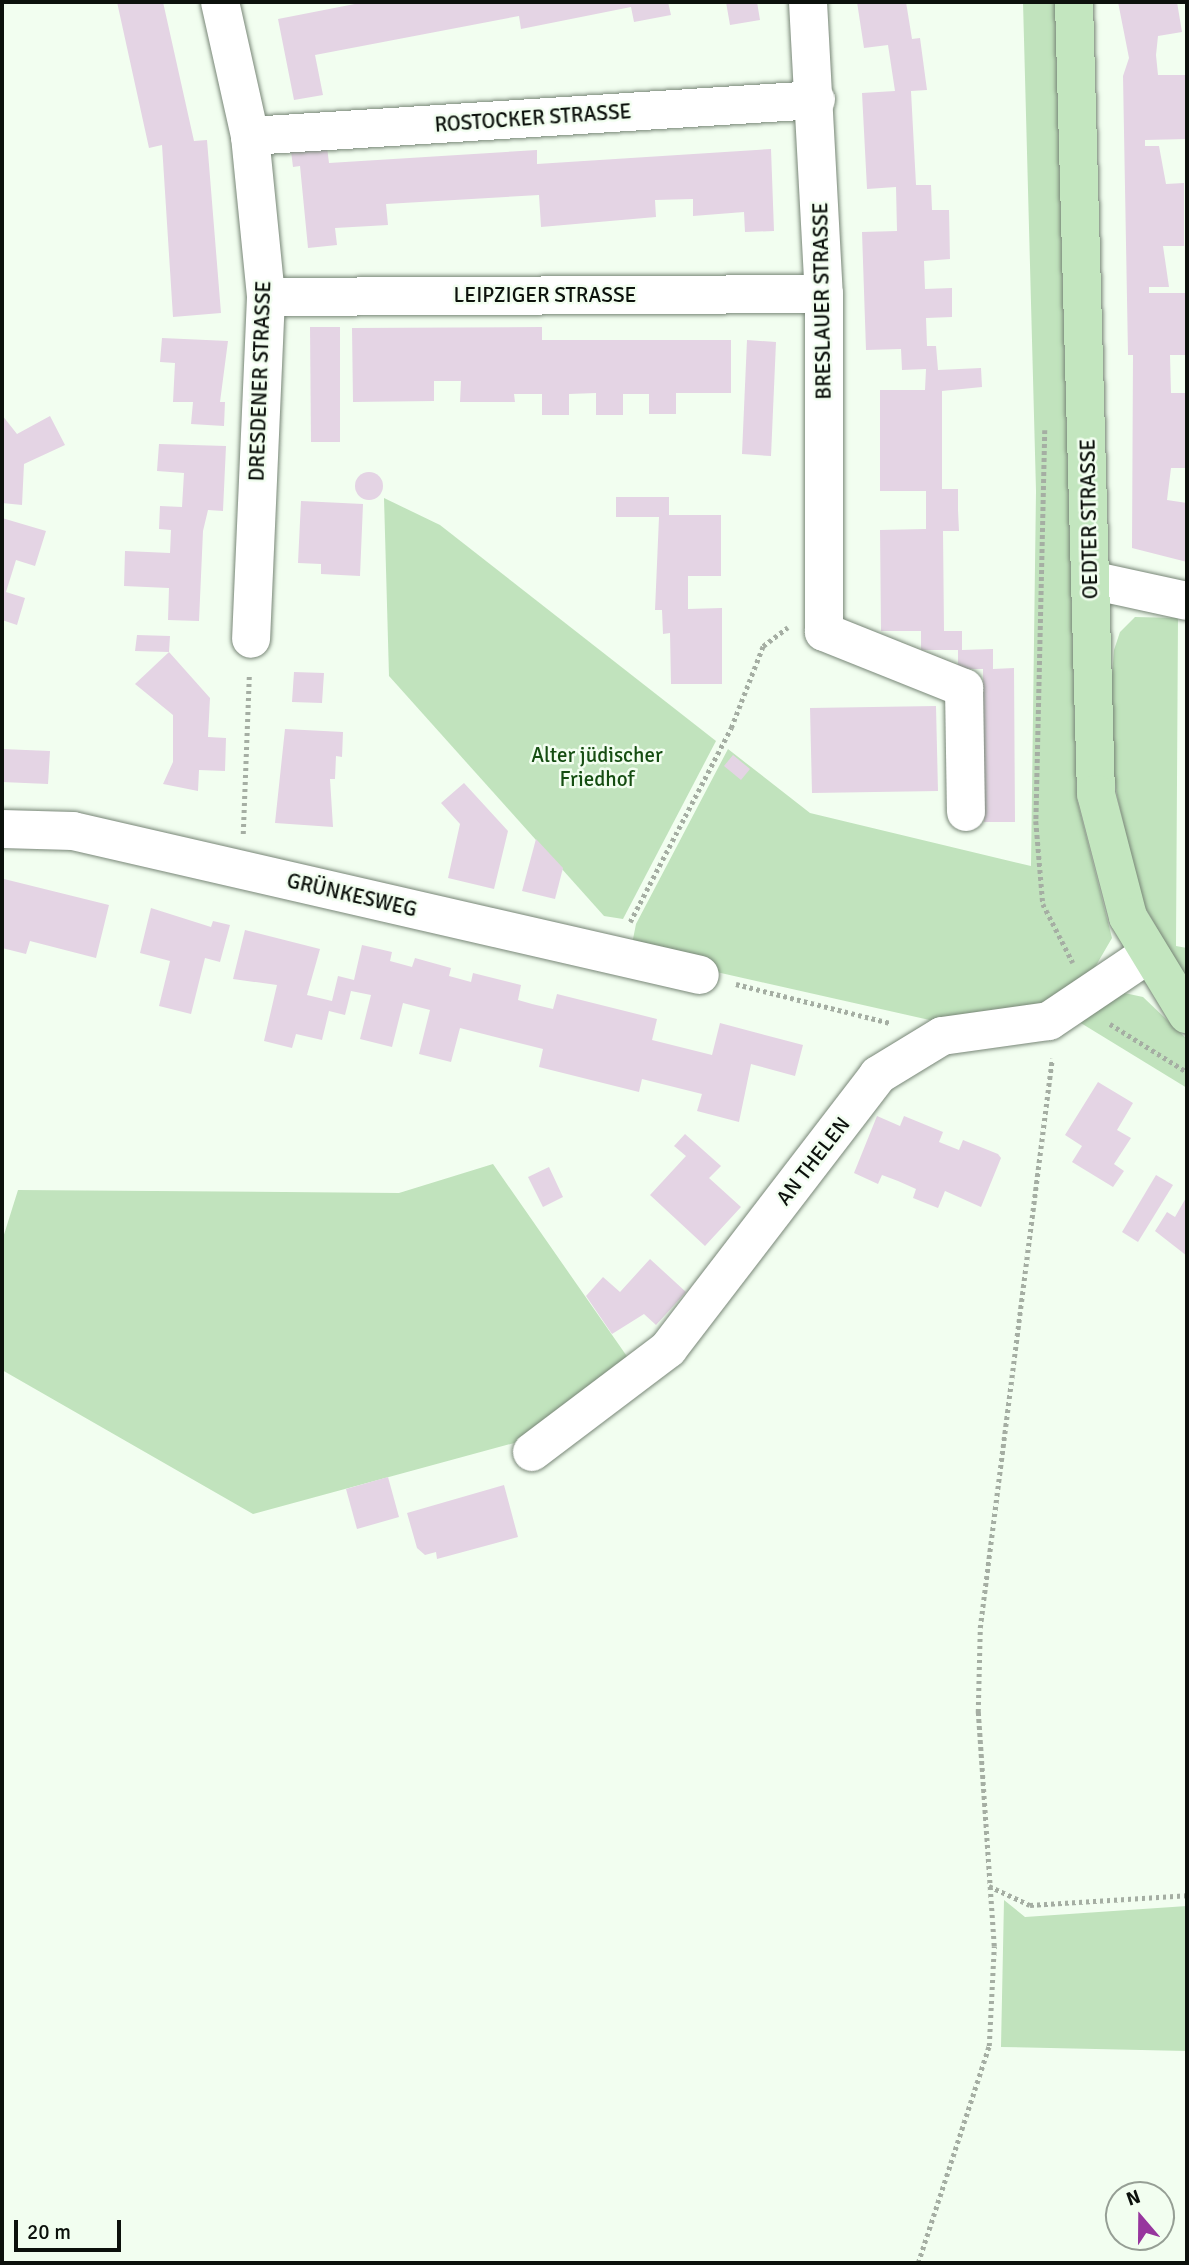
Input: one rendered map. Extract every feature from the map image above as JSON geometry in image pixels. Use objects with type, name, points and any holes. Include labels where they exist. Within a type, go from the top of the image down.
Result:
[{"type":"main road","name":"OEDTER STRASSE","points":[[1074,2],[1096,794],[1116,885],[1147,955],[1187,1014]]},
{"type":"street","name":"DRESDENER STRASSE","points":[[220,2],[250,136],[266,297],[251,639]]},
{"type":"street","name":"BRESLAUER STRASSE","points":[[808,2],[816,100],[824,294],[824,632],[964,688],[966,812]]},
{"type":"street","name":"ROSTOCKER STRASSE","points":[[250,136],[816,100]]},
{"type":"street","name":"LEIPZIGER STRASSE","points":[[266,297],[824,294]]},
{"type":"street","points":[[1091,580],[1187,601]]},
{"type":"street","name":"GRÜNKESWEG","points":[[2,829],[73,831],[700,975]]},
{"type":"street","name":"AN THELEN","points":[[531,1451],[668,1349],[878,1075],[942,1037],[1049,1021],[1147,955]]},
{"type":"path","points":[[1045,420],[1036,821],[1043,904],[1088,994],[1110,1024],[1187,1072]]},
{"type":"path","points":[[614,954],[731,728],[763,646],[823,600]]},
{"type":"path","points":[[243,842],[251,639]]},
{"type":"path","points":[[700,975],[894,1024]]},
{"type":"path","points":[[918,2263],[989,2046],[994,1946],[989,1885],[980,1628],[1055,1035],[1049,1021]]},
{"type":"path","points":[[989,1885],[1030,1905],[1187,1895]]},
{"type":"green space","points":[[1023,2],[1055,2],[1077,800],[1112,938],[1083,988],[1029,1008],[934,1021],[641,955],[632,944],[636,924],[728,749],[810,813],[1031,866],[1036,491]]},
{"type":"green space","name":"Alter jüdischer Friedhof","points":[[384,498],[440,525],[716,741],[623,919],[604,916],[389,676]]},
{"type":"green space","points":[[1135,617],[1178,618],[1176,946],[1187,948],[1187,981],[1141,900],[1117,795],[1108,730],[1114,650],[1120,632]]},
{"type":"green space","points":[[1115,991],[1143,997],[1187,1039],[1187,1088],[1071,1017]]},
{"type":"green space","points":[[493,1164],[633,1365],[525,1440],[253,1514],[2,1370],[2,1241],[18,1190],[399,1193]]},
{"type":"green space","points":[[1004,1900],[1025,1917],[1187,1906],[1187,2051],[1001,2047]]},
{"type":"building","points":[[117,2],[163,2],[194,141],[207,140],[221,313],[173,317],[162,145],[149,148]]},
{"type":"building","points":[[365,2],[668,2],[671,15],[634,22],[631,7],[521,29],[519,16],[315,55],[323,95],[294,100],[278,19]]},
{"type":"building","points":[[726,2],[757,2],[760,20],[730,25]]},
{"type":"building","points":[[857,2],[906,2],[912,39],[920,38],[927,90],[911,91],[916,185],[931,185],[932,210],[949,210],[950,259],[924,261],[925,289],[952,288],[952,317],[926,318],[927,346],[936,346],[938,370],[981,368],[982,387],[942,391],[942,489],[958,489],[959,531],[943,531],[944,631],[962,631],[962,650],[993,649],[993,669],[1014,668],[1015,822],[984,822],[983,669],[958,669],[958,650],[921,650],[921,631],[881,631],[880,530],[926,529],[926,491],[880,491],[880,390],[925,390],[926,369],[902,370],[901,349],[866,350],[862,232],[897,231],[896,187],[867,189],[862,93],[895,91],[888,45],[864,48]]},
{"type":"building","points":[[1118,2],[1177,2],[1182,32],[1158,36],[1156,55],[1158,75],[1186,75],[1187,139],[1145,140],[1145,146],[1159,146],[1166,184],[1184,183],[1184,246],[1163,246],[1169,287],[1149,287],[1149,293],[1187,293],[1187,355],[1170,355],[1171,393],[1187,393],[1187,468],[1171,468],[1167,500],[1187,503],[1187,562],[1132,548],[1133,355],[1128,355],[1123,76],[1129,58]]},
{"type":"building","points":[[327,147],[329,163],[537,150],[537,164],[771,149],[774,231],[745,232],[744,212],[693,216],[693,199],[655,200],[656,217],[541,227],[539,195],[386,204],[388,225],[335,228],[337,245],[308,248],[300,166],[293,167],[291,151]]},
{"type":"building","points":[[310,327],[340,327],[340,442],[311,442]]},
{"type":"building","points":[[542,327],[542,340],[731,340],[731,393],[676,393],[676,414],[649,414],[649,394],[623,394],[623,415],[596,415],[596,393],[569,394],[569,415],[542,415],[542,394],[514,394],[515,402],[460,402],[461,381],[434,381],[434,401],[353,402],[352,328]]},
{"type":"building","points":[[162,338],[228,341],[220,402],[225,402],[224,426],[191,424],[193,402],[173,402],[175,363],[160,362]]},
{"type":"building","points":[[747,340],[776,342],[771,456],[742,454]]},
{"type":"building","points":[[2,415],[17,434],[50,416],[65,445],[24,464],[22,505],[2,503]]},
{"type":"building","points":[[159,444],[226,446],[223,511],[208,510],[203,531],[199,621],[168,620],[169,588],[124,586],[125,551],[170,553],[171,530],[159,529],[160,506],[182,507],[184,473],[157,471]]},
{"type":"building","points":[[369,472],[379,476],[383,486],[379,496],[369,500],[359,496],[355,486],[359,476]]},
{"type":"building","points":[[616,497],[669,497],[669,515],[721,515],[721,576],[688,576],[688,609],[722,608],[722,684],[671,684],[670,633],[663,634],[662,610],[655,610],[659,517],[616,517]]},
{"type":"building","points":[[301,501],[363,504],[360,576],[321,574],[321,564],[298,563]]},
{"type":"building","points":[[2,518],[46,531],[35,566],[16,560],[6,592],[25,598],[17,625],[2,620]]},
{"type":"building","points":[[137,635],[170,636],[169,652],[135,651]]},
{"type":"building","points":[[169,652],[210,698],[208,737],[226,738],[225,771],[199,770],[198,791],[163,784],[173,762],[173,715],[135,684]]},
{"type":"building","points":[[294,672],[324,673],[322,703],[292,702]]},
{"type":"building","points":[[936,706],[938,791],[812,793],[810,708]]},
{"type":"building","points":[[285,729],[343,732],[342,757],[336,756],[335,779],[330,779],[333,827],[275,823]]},
{"type":"building","points":[[2,749],[50,751],[48,784],[2,782]]},
{"type":"building","points":[[733,755],[750,769],[741,780],[724,766]]},
{"type":"building","points":[[464,783],[508,831],[494,889],[448,878],[460,824],[441,803]]},
{"type":"building","points":[[536,839],[563,868],[555,899],[522,891]]},
{"type":"building","points":[[4,879],[109,905],[96,958],[30,941],[26,954],[2,948]]},
{"type":"building","points":[[151,908],[211,927],[213,921],[230,925],[220,962],[205,958],[191,1014],[159,1006],[170,961],[140,953]]},
{"type":"building","points":[[245,930],[320,949],[307,995],[332,1001],[338,976],[354,980],[362,945],[392,952],[390,961],[412,967],[415,958],[451,968],[449,976],[471,982],[473,973],[521,985],[518,1000],[532,1004],[553,1009],[557,994],[657,1019],[652,1040],[712,1055],[720,1023],[803,1045],[795,1076],[751,1064],[739,1122],[697,1111],[702,1094],[642,1079],[639,1092],[539,1067],[543,1049],[460,1028],[451,1062],[419,1054],[430,1010],[403,1003],[392,1047],[360,1039],[371,995],[351,991],[345,1015],[329,1011],[322,1040],[296,1034],[292,1048],[264,1041],[277,985],[233,979]]},
{"type":"building","points":[[1098,1082],[1133,1103],[1117,1130],[1131,1138],[1114,1164],[1124,1171],[1113,1187],[1072,1162],[1082,1146],[1065,1135]]},
{"type":"building","points":[[877,1116],[900,1126],[904,1116],[943,1132],[939,1142],[959,1150],[963,1140],[998,1154],[1001,1158],[981,1207],[945,1191],[938,1208],[913,1198],[916,1189],[898,1181],[882,1175],[878,1184],[854,1173]]},
{"type":"building","points":[[685,1134],[721,1166],[709,1178],[741,1207],[705,1246],[650,1195],[686,1156],[674,1146]]},
{"type":"building","points":[[549,1167],[563,1197],[543,1207],[528,1177]]},
{"type":"building","points":[[1156,1175],[1173,1185],[1138,1242],[1122,1232]]},
{"type":"building","points":[[1187,1196],[1187,1256],[1155,1231],[1167,1212],[1175,1217]]},
{"type":"building","points":[[650,1259],[686,1292],[656,1325],[644,1314],[612,1334],[586,1296],[603,1277],[620,1292]]},
{"type":"building","points":[[388,1477],[399,1517],[357,1529],[346,1489]]},
{"type":"building","points":[[504,1485],[518,1537],[437,1559],[436,1552],[425,1555],[417,1548],[407,1513]]}]
